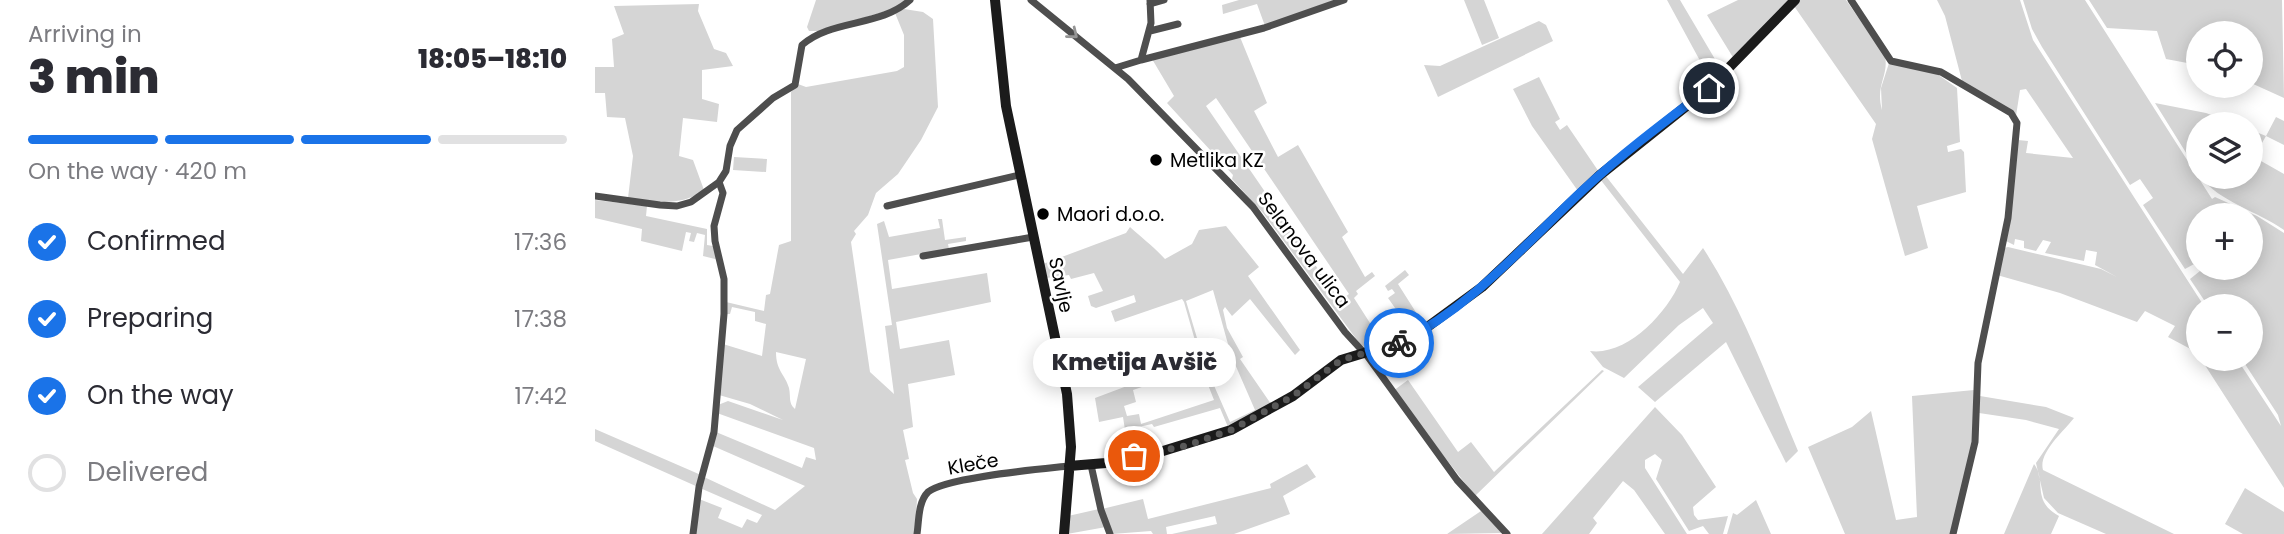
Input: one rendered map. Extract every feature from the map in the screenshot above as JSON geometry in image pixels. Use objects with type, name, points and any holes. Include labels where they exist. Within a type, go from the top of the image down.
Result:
[{"type":"street","points":[[595,196],[677,206],[691,202],[719,182],[726,171],[730,146],[737,130],[773,98],[795,85],[802,45],[819,34],[892,11],[910,0]]},
{"type":"street","name":"Savlje","points":[[995,0],[1006,106],[1067,394],[1071,434],[1064,534]]},
{"type":"street","name":"Selanova ulica","points":[[1031,0],[1115,68],[1253,206],[1457,480],[1507,534]]},
{"type":"street","points":[[1115,68],[1264,28],[1344,0]]},
{"type":"street","points":[[1069,466],[1091,465],[1185,446],[1231,430],[1293,396],[1341,360],[1400,342],[1463,303],[1599,175],[1709,88],[1795,0]]},
{"type":"street","points":[[1851,0],[1891,61],[1941,72],[2011,113],[2017,128],[2008,218],[1978,363],[1975,442],[1953,534]]},
{"type":"street","points":[[1141,60],[1155,1]]},
{"type":"street","points":[[1150,31],[1178,24]]},
{"type":"street","points":[[887,206],[1019,175]]},
{"type":"street","points":[[693,534],[699,487],[715,424],[725,286],[715,241],[723,192],[719,182]]},
{"type":"street","name":"Savlje","points":[[923,256],[1033,237]]},
{"type":"street","points":[[1091,465],[1101,510],[1110,534]]},
{"type":"street","name":"Kleče","points":[[917,534],[922,501],[935,488],[956,482],[1069,466]]},
{"type":"shaded area","points":[[816,0],[907,0],[893,9],[819,31],[809,31],[807,27]]},
{"type":"shaded area","points":[[1239,0],[1339,0],[1265,26],[1257,4],[1223,14],[1222,5]]},
{"type":"shaded area","points":[[1464,0],[1484,0],[1499,38],[1482,45]]},
{"type":"shaded area","points":[[1667,0],[1680,0],[1722,71],[1711,81]]},
{"type":"shaded area","points":[[1738,0],[1790,0],[1734,59],[1707,15]]},
{"type":"shaded area","points":[[1800,0],[1846,0],[1885,56],[1880,94],[1882,110],[1881,88],[1889,63],[1930,69],[1957,88],[1960,142],[1947,146],[1948,152],[1961,149],[1964,152],[1966,192],[1917,206],[1928,248],[1905,256],[1872,139],[1876,124],[1794,6]]},
{"type":"shaded area","points":[[1937,0],[2020,0],[2033,40],[2196,294],[2186,294],[2186,347],[2168,337],[2175,326],[2145,311],[2137,322],[2060,293],[1997,275],[2004,248],[2008,247],[2101,269],[2117,277],[2095,265],[2097,252],[2086,250],[2084,261],[2045,253],[2051,242],[2043,240],[2036,251],[2024,248],[2024,241],[2015,239],[2014,245],[2006,241],[2018,140],[2028,141],[2026,153],[2073,158],[2026,89],[2020,90],[2016,116],[1962,81],[1945,16]]},
{"type":"shaded area","points":[[2023,0],[2085,0],[2186,158],[2186,189],[2206,189],[2212,199],[2215,197],[2228,203],[2186,203],[2186,268],[2143,205],[2153,198],[2140,179],[2130,185],[2032,29]]},
{"type":"shaded area","points":[[2089,0],[2282,0],[2284,98],[2263,88],[2263,21],[2186,21],[2186,63],[2166,59],[2157,31],[2107,28]]},
{"type":"shaded area","points":[[699,4],[698,11],[714,49],[726,53],[733,66],[702,70],[702,99],[719,104],[717,122],[683,118],[679,156],[693,160],[704,190],[677,201],[657,202],[628,198],[633,156],[625,118],[607,117],[605,93],[595,93],[595,67],[614,67],[612,39],[624,34],[614,6]]},
{"type":"shaded area","points":[[904,9],[923,12],[933,19],[938,107],[921,140],[898,174],[876,193],[868,215],[854,231],[856,234],[851,242],[870,372],[894,394],[885,326],[892,325],[877,224],[884,221],[889,237],[940,228],[938,219],[942,219],[945,240],[966,237],[966,241],[948,244],[949,249],[888,260],[892,289],[987,273],[991,302],[896,322],[900,349],[949,340],[955,375],[908,384],[913,427],[903,430],[909,459],[905,460],[917,499],[915,534],[695,534],[699,499],[722,508],[718,518],[742,528],[747,519],[757,523],[762,515],[700,488],[704,477],[775,510],[805,486],[713,446],[716,432],[802,468],[806,457],[816,460],[814,448],[717,413],[718,405],[728,401],[783,420],[750,404],[719,395],[723,344],[762,356],[766,324],[755,321],[755,312],[732,307],[730,314],[725,314],[726,302],[764,311],[779,245],[791,241],[791,92],[798,84],[806,87],[897,71],[904,67],[904,35],[895,13]],"holes":[[[776,352],[806,359],[795,409],[789,388],[777,364]]]},
{"type":"shaded area","points":[[1539,21],[1546,25],[1553,41],[1438,97],[1424,65],[1440,66]]},
{"type":"shaded area","points":[[1240,37],[1267,103],[1254,111],[1278,157],[1298,145],[1348,232],[1342,237],[1365,277],[1372,272],[1375,276],[1356,291],[1358,294],[1354,298],[1384,345],[1365,347],[1360,344],[1263,213],[1232,179],[1233,175],[1167,103],[1174,96],[1152,59]],"holes":[[[1216,98],[1349,294],[1340,301],[1206,106]]]},
{"type":"shaded area","points":[[1539,77],[1560,119],[1555,122],[1560,130],[1567,125],[1599,172],[1578,191],[1532,126],[1513,89]]},
{"type":"shaded area","points":[[2155,103],[2201,112],[2186,112],[2186,153]]},
{"type":"shaded area","points":[[2276,117],[2284,121],[2284,145],[2266,136]]},
{"type":"shaded area","points":[[734,157],[767,159],[766,172],[733,170]]},
{"type":"shaded area","points":[[2263,162],[2284,174],[2284,230],[2263,218],[2263,203],[2234,203],[2213,189],[2263,189]]},
{"type":"shaded area","points":[[1605,175],[1683,274],[1703,248],[1743,322],[1798,451],[1786,463],[1726,342],[1655,402],[1638,387],[1713,323],[1703,308],[1679,325],[1624,378],[1603,367],[1590,351],[1604,351],[1631,340],[1656,319],[1680,282],[1600,179]]},
{"type":"shaded area","points":[[595,200],[647,206],[646,216],[707,229],[707,245],[713,246],[719,260],[703,256],[705,235],[697,233],[694,242],[689,241],[691,233],[686,232],[682,251],[641,241],[642,229],[595,218]]},
{"type":"shaded area","points":[[2263,220],[2284,233],[2284,488],[2209,371],[2245,371],[2281,426],[2278,415],[2250,371],[2263,371],[2263,294],[2200,294],[2191,280],[2263,280]]},
{"type":"shaded area","points":[[1226,226],[1259,267],[1248,276],[1300,350],[1295,355],[1250,299],[1232,316],[1225,307],[1223,310],[1227,328],[1243,357],[1240,359],[1271,404],[1228,427],[1220,408],[1154,427],[1152,424],[1125,430],[1123,417],[1099,422],[1095,398],[1143,380],[1140,369],[1198,351],[1184,302],[1182,299],[1115,322],[1111,311],[1136,302],[1134,295],[1096,308],[1091,306],[1088,296],[1103,291],[1094,273],[1071,279],[1069,275],[1046,278],[1043,264],[1126,233],[1130,227],[1165,259],[1192,244],[1199,230]],"holes":[[[1213,290],[1231,355],[1255,410],[1230,422],[1205,365],[1186,301]],[[1201,367],[1214,400],[1141,424],[1139,414],[1127,416],[1124,406],[1136,402],[1133,390]]]},
{"type":"shaded area","points":[[1405,270],[1409,275],[1398,284],[1424,325],[1412,332],[1388,298],[1395,293],[1392,289],[1388,291],[1385,286]]},
{"type":"shaded area","points":[[1105,360],[1106,363],[1120,360],[1123,367],[1137,363],[1138,366],[1085,381],[1083,373],[1076,373],[1077,368]]},
{"type":"shaded area","points":[[1604,371],[1475,496],[1393,391],[1408,380],[1458,452],[1471,442],[1494,472]]},
{"type":"shaded area","points":[[1974,390],[1972,452],[1952,534],[1845,534],[1808,447],[1852,427],[1871,411],[1896,520],[1917,517],[1912,396]]},
{"type":"shaded area","points":[[1980,396],[2046,407],[2074,418],[2048,450],[2042,463],[2043,470],[2174,534],[2106,534],[2058,513],[2044,498],[2036,463],[2059,429],[2026,420],[1979,413]]},
{"type":"shaded area","points":[[1655,407],[1682,435],[1716,487],[1693,507],[1694,515],[1698,520],[1728,516],[1723,534],[1709,534],[1703,526],[1689,531],[1656,479],[1662,460],[1655,454],[1645,460],[1645,468],[1687,534],[1665,534],[1634,490],[1623,481],[1593,518],[1597,523],[1589,534],[1542,534]]},
{"type":"shaded area","points":[[595,429],[701,475],[698,487],[595,441]]},
{"type":"shaded area","points":[[1307,464],[1316,477],[1283,496],[1290,514],[1234,534],[1172,534],[1217,524],[1215,516],[1166,527],[1167,534],[1153,534],[1151,531],[1112,534],[1102,509],[1143,499],[1148,519],[1271,488],[1270,484]]},
{"type":"shaded area","points":[[2034,464],[2038,470],[2045,504],[2059,516],[2051,534],[2004,534]]},
{"type":"shaded area","points":[[2245,488],[2284,512],[2284,534],[2243,534],[2225,524]]},
{"type":"shaded area","points":[[1756,500],[1771,534],[1727,534],[1733,513],[1737,515]]},
{"type":"shaded area","points":[[1099,509],[1106,527],[1067,534],[1068,516]]},
{"type":"shaded area","points":[[1481,511],[1502,533],[1447,534]]},
{"type":"way so far","points":[[1134,456],[1185,446],[1231,430],[1293,396],[1341,360],[1399,343]]},
{"type":"place","name":"Metlika KZ","points":[[1156,160]]},
{"type":"place","name":"Maori d.o.o.","points":[[1043,214]]},
{"type":"place","name":"Kmetija Avšič","points":[[1134,456]]},
{"type":"route","points":[[1399,343],[1463,303],[1599,175],[1709,88]]}]
